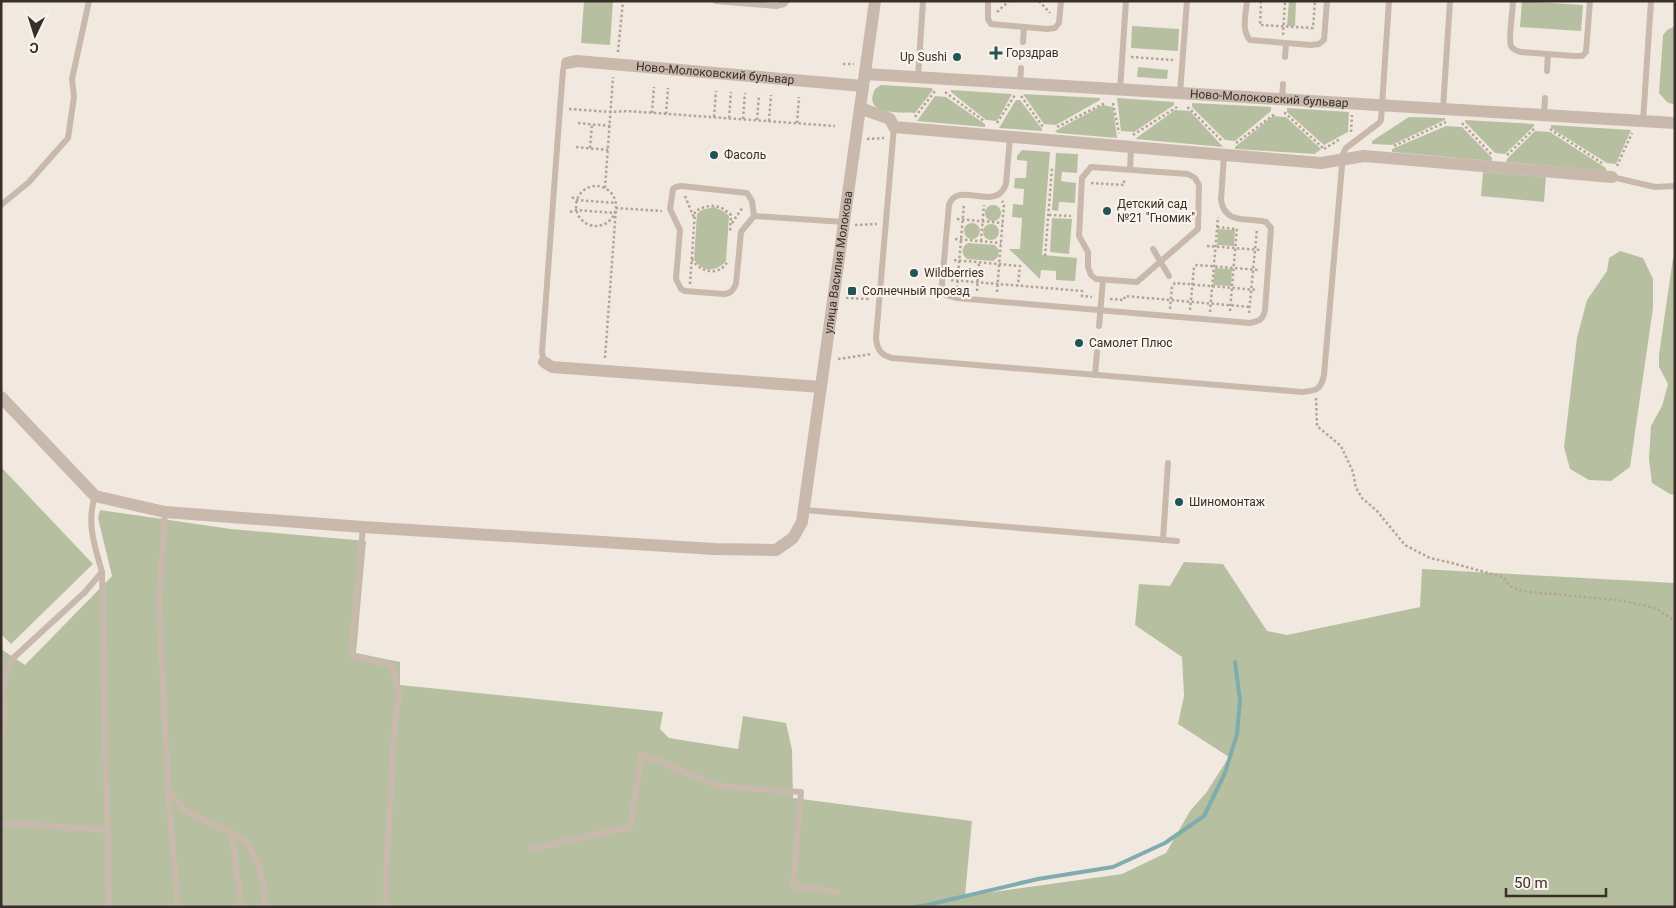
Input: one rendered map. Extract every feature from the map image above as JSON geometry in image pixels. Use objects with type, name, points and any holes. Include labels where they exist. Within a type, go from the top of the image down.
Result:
[{"type":"street","name":"улица Василия Молокова","points":[[803,516],[860,108],[862,75],[875,1]]},
{"type":"street","name":"Ново-Молоковский бульвар","points":[[567,63],[577,61],[918,77],[1675,123]]},
{"type":"street","points":[[860,108],[890,119],[894,133],[1131,142],[1226,148],[1323,163],[1364,156],[1610,170]]},
{"type":"street","points":[[544,362],[552,367],[821,387]]},
{"type":"street","points":[[1,397],[95,496],[165,512],[363,527],[714,549],[776,550],[793,538],[803,516]]},
{"type":"lane","points":[[1,205],[29,182],[68,138],[74,97],[72,78],[88,1]]},
{"type":"lane","points":[[716,1],[776,6],[787,1]]},
{"type":"lane","points":[[918,77],[923,1]]},
{"type":"lane","points":[[988,1],[988,19],[991,24],[1046,29],[1054,28],[1059,23],[1062,1]]},
{"type":"lane","points":[[1120,90],[1126,1]]},
{"type":"lane","points":[[1180,93],[1187,1]]},
{"type":"lane","points":[[1247,1],[1245,28],[1246,35],[1250,40],[1311,45],[1319,44],[1324,40],[1327,1]]},
{"type":"lane","points":[[894,133],[876,338],[877,348],[883,356],[1302,392],[1314,391],[1322,385],[1324,375],[1342,160],[1346,148],[1379,123],[1382,105],[1389,1]]},
{"type":"lane","points":[[1443,109],[1450,1]]},
{"type":"lane","points":[[1513,1],[1511,46],[1514,50],[1582,56],[1586,52],[1590,1]]},
{"type":"lane","points":[[1640,121],[1651,1]]},
{"type":"lane","points":[[1022,42],[1024,27]]},
{"type":"lane","points":[[1284,43],[1285,58]]},
{"type":"lane","points":[[1547,71],[1548,54]]},
{"type":"lane","points":[[544,362],[542,347],[560,108],[563,71],[567,63]]},
{"type":"lane","points":[[1020,83],[1021,68]]},
{"type":"lane","points":[[1282,99],[1283,84]]},
{"type":"lane","points":[[1544,115],[1545,98]]},
{"type":"lane","points":[[1010,137],[1004,190],[998,196],[965,195],[950,199],[942,290],[946,296],[1190,318],[1259,321],[1263,317],[1271,228],[1266,222],[1227,215],[1222,207],[1220,200],[1226,148]]},
{"type":"lane","points":[[1127,169],[1131,142]]},
{"type":"lane","points":[[1090,167],[1188,174],[1195,178],[1199,185],[1198,229],[1137,282],[1096,279],[1091,275],[1088,267],[1088,252],[1079,236],[1082,182],[1084,174],[1090,167]]},
{"type":"lane","points":[[1610,170],[1655,186],[1675,186]]},
{"type":"lane","points":[[681,186],[740,191],[751,196],[754,216],[741,232],[734,289],[730,293],[724,294],[681,289],[676,279],[680,230],[671,212],[672,190],[681,186]]},
{"type":"lane","points":[[754,216],[844,224]]},
{"type":"lane","points":[[1153,249],[1169,276]]},
{"type":"lane","points":[[1099,326],[1103,280]]},
{"type":"lane","points":[[1095,375],[1097,352]]},
{"type":"lane","points":[[1163,540],[1168,463]]},
{"type":"lane","points":[[95,496],[90,527],[102,572],[109,907]]},
{"type":"lane","points":[[165,512],[159,604],[168,789],[178,907]]},
{"type":"lane","points":[[803,516],[1177,541]]},
{"type":"lane","points":[[363,527],[351,656],[392,665],[399,696],[395,724],[390,802],[386,907]]},
{"type":"lane","points":[[1,735],[5,709],[3,691],[11,660],[85,592],[102,572]]},
{"type":"lane","points":[[530,849],[630,827],[642,754],[718,786],[801,792],[793,886],[838,892]]},
{"type":"lane","points":[[168,789],[183,810],[227,830],[248,843],[260,869],[266,907]]},
{"type":"lane","points":[[1,823],[107,830]]},
{"type":"lane","points":[[227,830],[233,839],[241,907]]},
{"type":"path","points":[[605,188],[614,72],[618,55],[623,1]]},
{"type":"path","points":[[1261,1],[1260,25],[1313,28],[1315,1]]},
{"type":"path","points":[[1284,43],[1285,1]]},
{"type":"path","points":[[1122,56],[1183,61]]},
{"type":"path","points":[[843,64],[862,75]]},
{"type":"path","points":[[652,113],[654,87]]},
{"type":"path","points":[[666,114],[668,88]]},
{"type":"path","points":[[714,117],[716,91]]},
{"type":"path","points":[[914,117],[935,91],[944,91],[986,123]]},
{"type":"path","points":[[992,123],[998,123],[1018,91],[1044,128],[1049,129]]},
{"type":"path","points":[[729,118],[731,92]]},
{"type":"path","points":[[743,120],[745,93]]},
{"type":"path","points":[[757,120],[759,94]]},
{"type":"path","points":[[769,122],[771,95]]},
{"type":"path","points":[[797,123],[799,97]]},
{"type":"path","points":[[1054,129],[1103,102],[1114,103],[1120,135],[1125,135]]},
{"type":"path","points":[[1350,134],[1353,104]]},
{"type":"path","points":[[1131,142],[1175,107],[1189,108],[1226,148],[1275,113],[1286,113],[1324,149]]},
{"type":"path","points":[[560,108],[835,126]]},
{"type":"path","points":[[1549,128],[1610,170],[1618,166],[1640,121]]},
{"type":"path","points":[[1389,148],[1448,122]]},
{"type":"path","points":[[1456,122],[1462,123],[1494,156]]},
{"type":"path","points":[[578,123],[610,126]]},
{"type":"path","points":[[590,148],[592,124]]},
{"type":"path","points":[[1506,157],[1536,127]]},
{"type":"path","points":[[855,140],[894,133]]},
{"type":"path","points":[[1324,149],[1341,139]]},
{"type":"path","points":[[576,147],[608,150]]},
{"type":"path","points":[[1323,163],[1324,149]]},
{"type":"path","points":[[1045,256],[1052,168]]},
{"type":"path","points":[[1082,182],[1124,185],[1127,169]]},
{"type":"path","points":[[604,371],[616,208],[616,203],[613,196],[605,188],[597,186],[591,186],[580,193],[576,200],[578,217],[582,222],[594,227],[606,224],[611,220],[616,208]]},
{"type":"path","points":[[681,186],[695,220]]},
{"type":"path","points":[[956,298],[965,195]]},
{"type":"path","points":[[731,224],[751,196]]},
{"type":"path","points":[[996,301],[1004,204],[998,196]]},
{"type":"path","points":[[572,197],[576,200],[616,203]]},
{"type":"path","points":[[981,241],[984,197]]},
{"type":"path","points":[[690,291],[695,212],[701,208],[720,207],[731,215],[730,236]]},
{"type":"path","points":[[1209,319],[1218,214],[1222,207]]},
{"type":"path","points":[[616,208],[671,212]]},
{"type":"path","points":[[570,212],[576,210],[615,213]]},
{"type":"path","points":[[1048,215],[1080,217]]},
{"type":"path","points":[[948,218],[1003,223]]},
{"type":"path","points":[[1229,321],[1238,218]]},
{"type":"path","points":[[1249,322],[1257,220]]},
{"type":"path","points":[[844,224],[886,224]]},
{"type":"path","points":[[946,238],[1001,243]]},
{"type":"path","points":[[1207,246],[1270,251]]},
{"type":"path","points":[[692,260],[699,268],[714,272],[724,267],[728,262],[728,257]]},
{"type":"path","points":[[944,259],[1020,266],[1018,285]]},
{"type":"path","points":[[976,300],[979,262]]},
{"type":"path","points":[[1190,318],[1194,267],[1197,265],[1268,271]]},
{"type":"path","points":[[1169,316],[1172,286],[1175,283],[1266,291]]},
{"type":"path","points":[[833,298],[879,300]]},
{"type":"path","points":[[835,366],[836,359],[881,353]]},
{"type":"path","points":[[1314,391],[1317,401],[1317,426],[1341,446],[1353,472],[1356,488],[1362,498],[1377,511],[1405,546],[1430,558],[1503,577],[1510,586],[1522,592],[1625,601],[1655,608],[1675,621]]},
{"type":"green space","points":[[584,1],[613,1],[610,45],[581,43]]},
{"type":"green space","points":[[1289,1],[1296,1],[1295,26],[1287,26]]},
{"type":"green space","points":[[1522,1],[1583,5],[1581,31],[1520,27]]},
{"type":"green space","points":[[1132,26],[1179,29],[1178,51],[1131,48]]},
{"type":"green space","points":[[1675,26],[1675,105],[1667,102],[1659,93],[1663,35],[1667,30]]},
{"type":"green space","points":[[1138,67],[1168,70],[1167,79],[1137,77]]},
{"type":"green space","points":[[881,85],[932,88],[933,90],[915,113],[892,112],[884,111],[874,104],[872,98],[875,89]]},
{"type":"green space","points":[[951,90],[1012,94],[997,121],[986,120],[951,92]]},
{"type":"green space","points":[[1023,94],[1100,98],[1100,100],[1056,125],[1044,124]]},
{"type":"green space","points":[[935,96],[946,97],[985,124],[985,127],[917,121]]},
{"type":"green space","points":[[1117,98],[1174,102],[1174,105],[1134,132],[1121,131]]},
{"type":"green space","points":[[1016,100],[1020,100],[1042,131],[999,128]]},
{"type":"green space","points":[[1192,103],[1271,107],[1271,111],[1235,141],[1225,140],[1192,107]]},
{"type":"green space","points":[[1103,105],[1113,107],[1117,138],[1058,133],[1055,131]]},
{"type":"green space","points":[[1287,108],[1349,112],[1348,132],[1324,145],[1287,112]]},
{"type":"green space","points":[[1175,110],[1190,111],[1223,147],[1135,139]]},
{"type":"green space","points":[[1273,116],[1286,117],[1321,149],[1315,154],[1235,149],[1235,147]]},
{"type":"green space","points":[[1409,117],[1445,118],[1445,120],[1392,145],[1372,144],[1372,141]]},
{"type":"green space","points":[[1465,120],[1534,124],[1534,126],[1505,154],[1495,153]]},
{"type":"green space","points":[[1551,125],[1631,130],[1616,164],[1607,163],[1551,128]]},
{"type":"green space","points":[[1446,126],[1462,127],[1492,158],[1492,161],[1392,152],[1392,149]]},
{"type":"green space","points":[[1535,131],[1550,132],[1606,168],[1606,171],[1506,162]]},
{"type":"green space","points":[[1022,150],[1050,152],[1042,255],[1077,258],[1075,281],[1056,280],[1056,271],[1041,270],[1040,279],[1009,249],[1020,249],[1022,218],[1012,217],[1013,204],[1023,205],[1024,189],[1014,188],[1015,178],[1026,178],[1027,161],[1017,160],[1017,156]]},
{"type":"green space","points":[[1056,153],[1078,154],[1077,173],[1062,172],[1061,181],[1076,183],[1075,203],[1059,202],[1058,211],[1052,210]]},
{"type":"green space","points":[[1483,172],[1546,177],[1544,202],[1481,196]]},
{"type":"green space","points":[[993,205],[999,207],[1001,213],[999,219],[993,221],[987,219],[985,213],[987,207]]},
{"type":"green space","points":[[714,207],[729,216],[726,261],[718,268],[705,269],[694,259],[697,214],[702,210]]},
{"type":"green space","points":[[1052,218],[1072,219],[1069,254],[1050,252]]},
{"type":"green space","points":[[972,223],[978,225],[980,231],[978,237],[972,239],[966,237],[964,231],[966,225]]},
{"type":"green space","points":[[991,224],[997,226],[999,232],[997,238],[991,240],[985,238],[983,232],[985,226]]},
{"type":"green space","points":[[1218,229],[1235,230],[1234,246],[1217,245]]},
{"type":"green space","points":[[968,243],[995,245],[999,250],[998,257],[993,261],[967,259],[963,251],[964,246]]},
{"type":"green space","points":[[1620,251],[1643,258],[1653,279],[1653,308],[1630,467],[1611,481],[1589,480],[1570,469],[1564,447],[1577,338],[1587,300],[1607,271],[1609,258]]},
{"type":"green space","points":[[1673,258],[1675,258],[1675,495],[1652,483],[1649,459],[1651,426],[1662,406],[1668,384],[1659,367],[1659,355]]},
{"type":"green space","points":[[1215,268],[1232,269],[1231,286],[1213,285]]},
{"type":"green space","points":[[1,467],[93,564],[11,644],[1,634]]},
{"type":"green space","points":[[100,510],[231,529],[366,541],[356,653],[400,662],[400,685],[663,712],[660,729],[669,738],[738,749],[743,716],[786,723],[792,750],[793,798],[972,821],[965,896],[1122,874],[1166,853],[1190,811],[1206,793],[1229,757],[1178,724],[1184,696],[1182,657],[1135,625],[1139,584],[1170,586],[1184,562],[1223,564],[1267,631],[1287,635],[1420,607],[1422,569],[1675,583],[1675,907],[1,907],[1,649],[25,665],[112,576],[98,518]]},
{"type":"waterway","points":[[914,907],[1038,879],[1113,867],[1165,843],[1204,816],[1225,773],[1237,734],[1240,700],[1235,662]]},
{"type":"place","name":"Горздрав","points":[[996,53]]},
{"type":"place","name":"Up Sushi","points":[[957,57]]},
{"type":"place","name":"Фасоль","points":[[714,155]]},
{"type":"place","name":"Детский сад №21 \"Гномик\"","points":[[1107,211]]},
{"type":"place","name":"Wildberries","points":[[914,273]]},
{"type":"place","name":"Солнечный проезд","points":[[852,291]]},
{"type":"place","name":"Самолет Плюс","points":[[1079,343]]},
{"type":"place","name":"Шиномонтаж","points":[[1179,502]]}]
